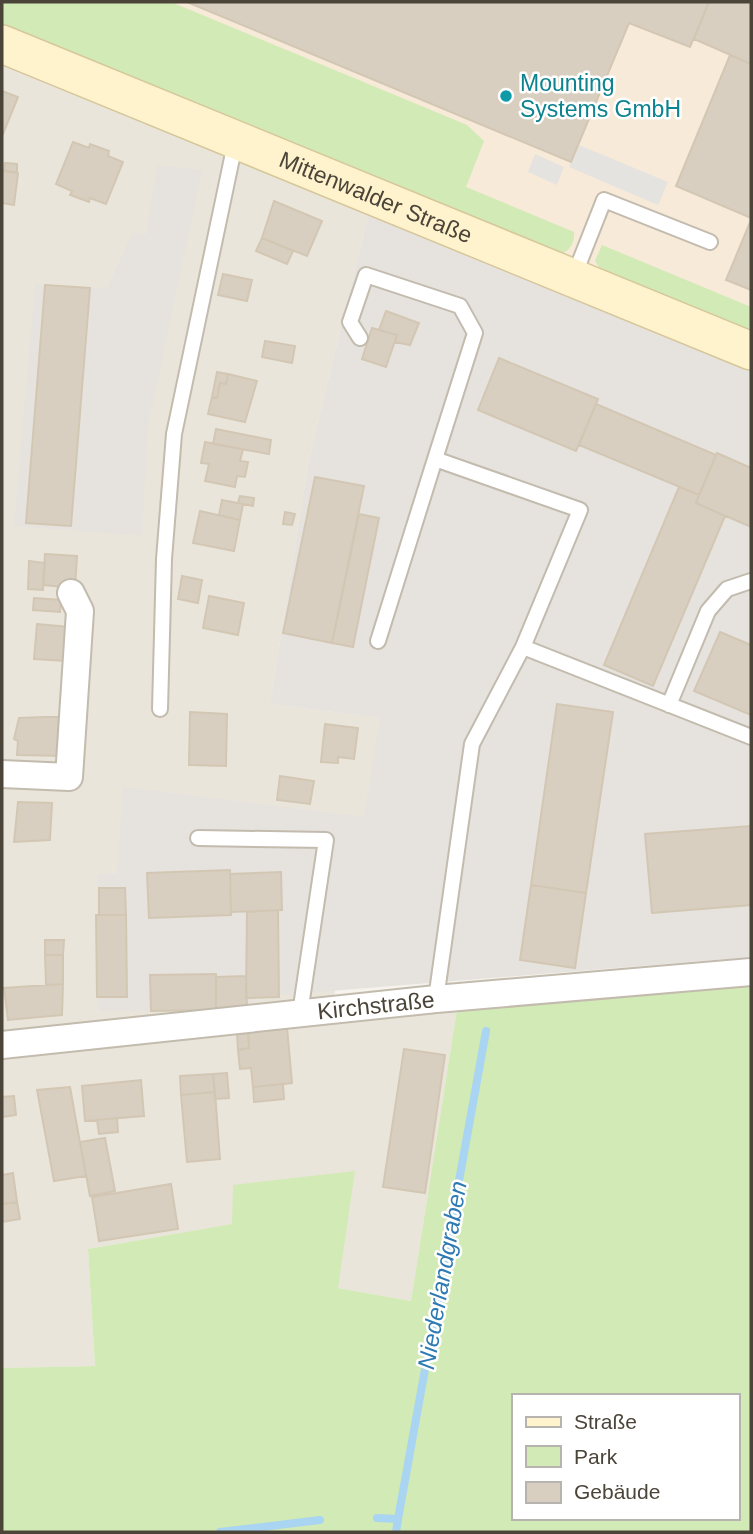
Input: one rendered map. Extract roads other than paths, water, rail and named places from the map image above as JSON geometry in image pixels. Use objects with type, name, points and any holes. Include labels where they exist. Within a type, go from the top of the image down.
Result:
[{"type":"street","name":"Mittenwalder Straße","points":[[2,44],[751,351]]},
{"type":"street","points":[[2,774],[69,777],[80,611],[71,593]]},
{"type":"street","name":"Kirchstraße","points":[[2,1045],[436,999],[751,972]]},
{"type":"lane","points":[[160,709],[164,559],[174,434],[236,138]]},
{"type":"lane","points":[[573,277],[604,200],[710,242]]},
{"type":"lane","points":[[360,338],[349,322],[366,275],[460,306],[475,333],[377,640]]},
{"type":"lane","points":[[435,459],[580,510],[523,648],[472,744],[436,999]]},
{"type":"lane","points":[[669,705],[708,611],[727,589],[751,581]]},
{"type":"lane","points":[[523,648],[751,737]]},
{"type":"lane","points":[[198,838],[326,840],[300,1013]]},
{"type":"waterway","name":"Niederlandgraben","points":[[398,1519],[486,1031]]},
{"type":"waterway","name":"Niederlandgraben","points":[[377,1518],[398,1519],[396,1532]]},
{"type":"waterway","name":"Niederlandgraben","points":[[220,1532],[320,1520]]},
{"type":"place","name":"Mounting Systems GmbH","points":[[506,96]]}]
